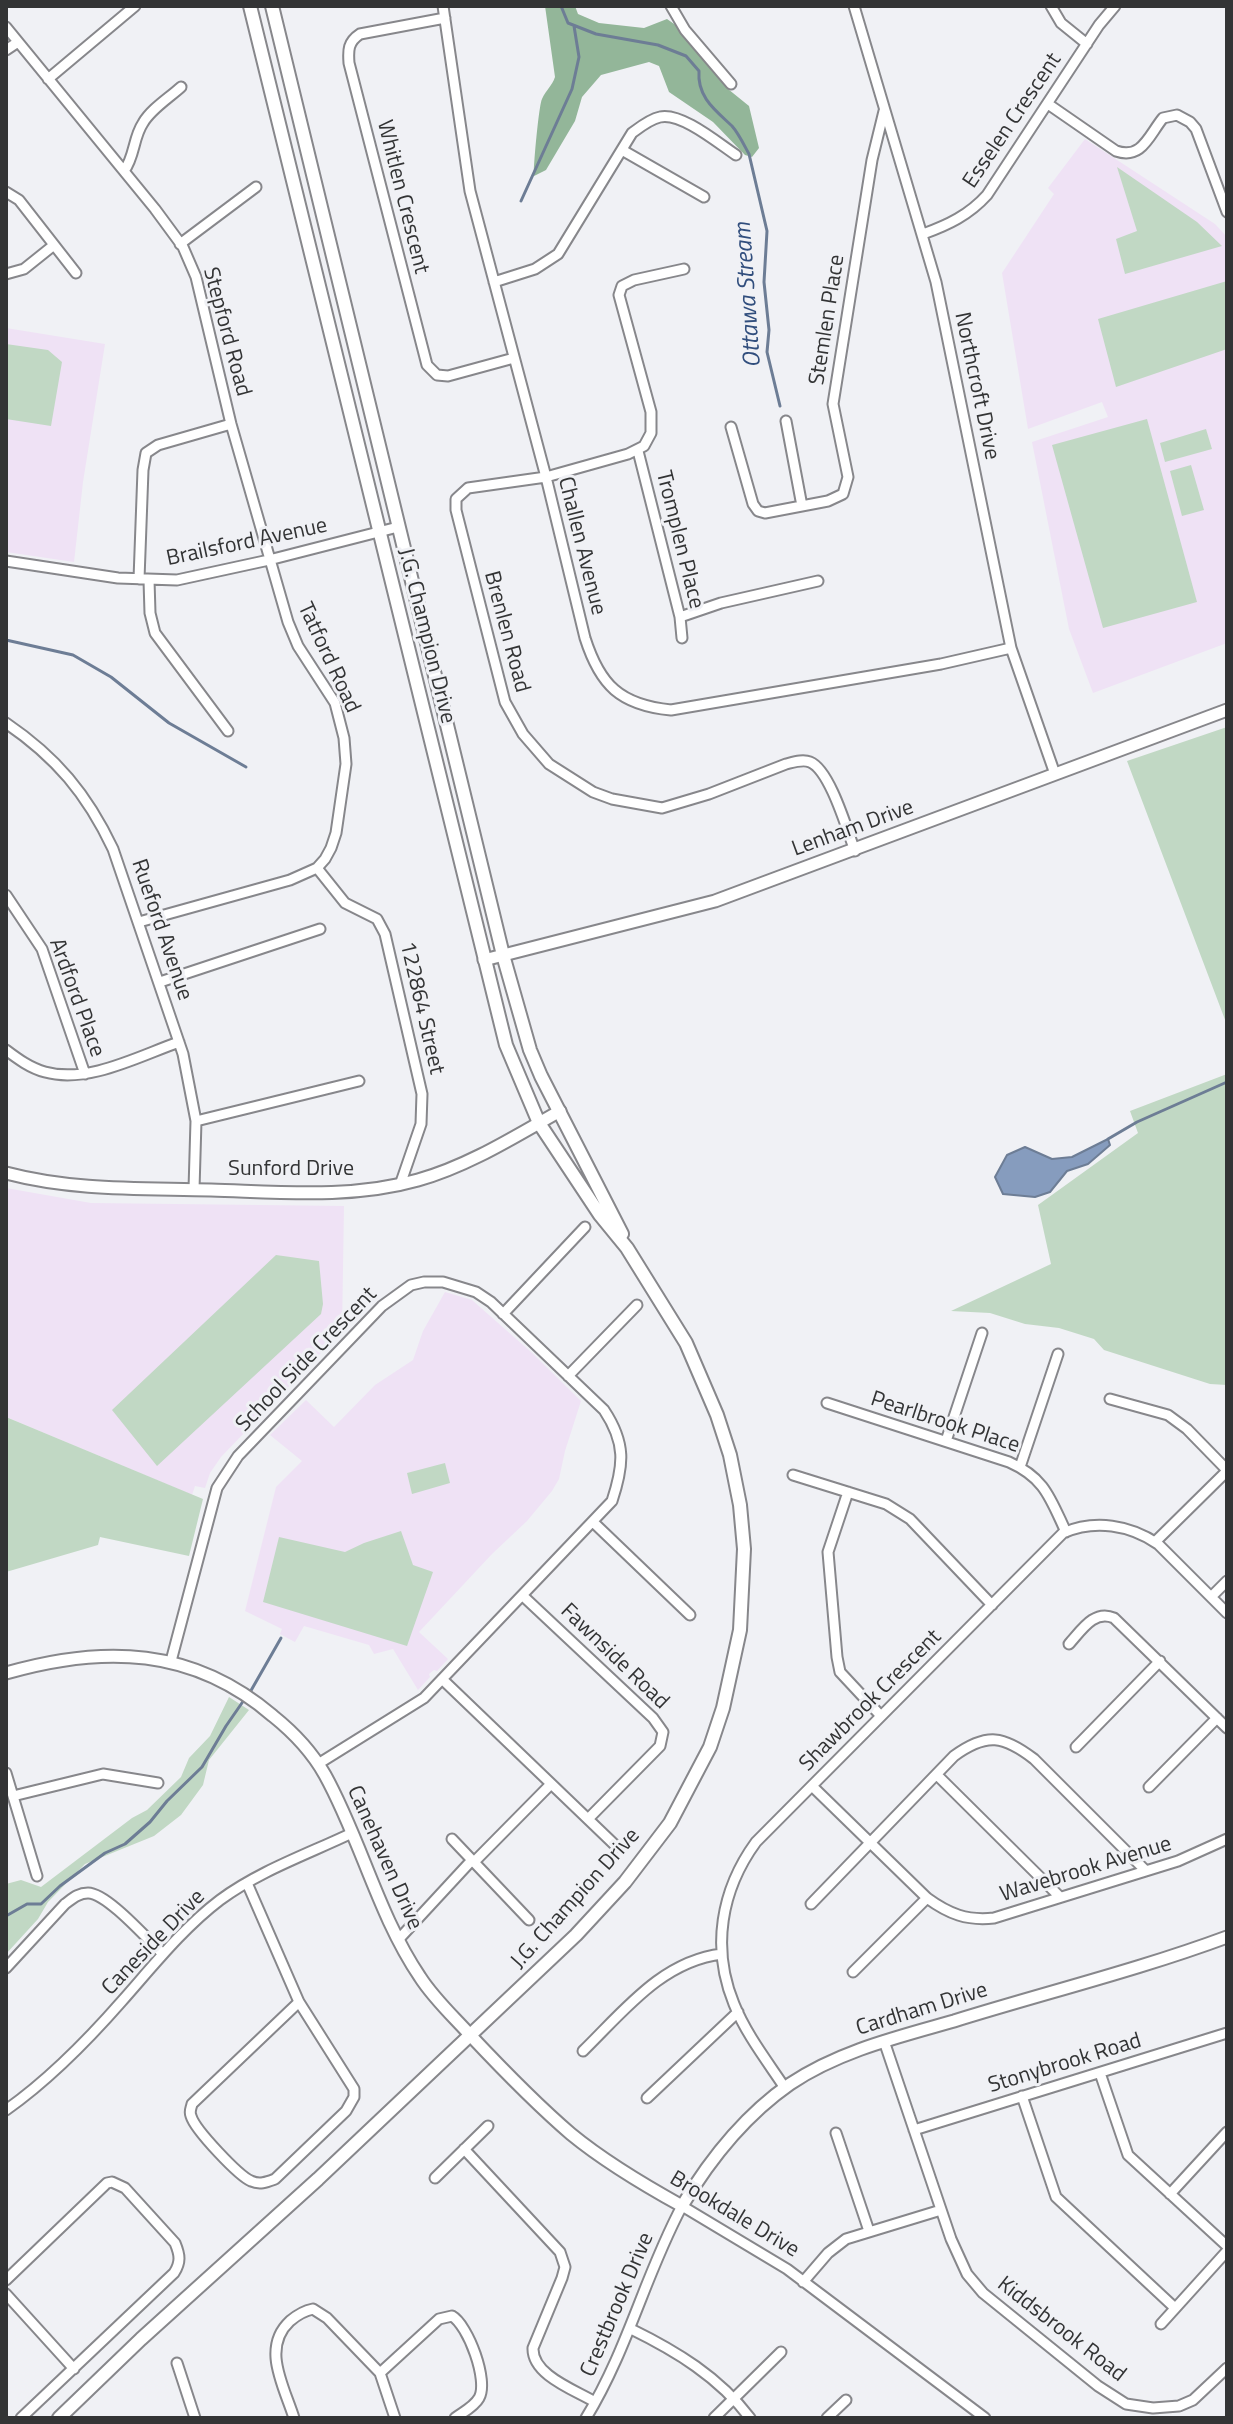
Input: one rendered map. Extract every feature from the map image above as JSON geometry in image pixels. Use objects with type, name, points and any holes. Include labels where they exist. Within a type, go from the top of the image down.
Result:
[{"type":"main road","name":"J.G. Champion Drive","points":[[59,2418],[471,2036],[625,1882],[670,1823],[710,1747],[733,1671],[744,1588],[740,1505],[730,1455],[717,1415],[686,1343],[627,1248],[600,1215],[539,1123],[506,1045],[250,6]]},
{"type":"main road","name":"J.G. Champion Drive","points":[[272,6],[503,955],[530,1050],[615,1218],[627,1248]]},
{"type":"street","points":[[48,79],[135,6]]},
{"type":"street","name":"Challen Avenue","points":[[443,6],[470,191],[592,660],[610,687],[637,705],[671,710],[931,666],[1011,648]]},
{"type":"street","points":[[671,6],[685,30],[731,84]]},
{"type":"street","name":"Northcroft Drive","points":[[854,6],[923,234],[958,383],[1011,648],[1055,774]]},
{"type":"street","points":[[1051,6],[1061,23],[1087,44]]},
{"type":"street","name":"Esselen Crescent","points":[[923,234],[945,226],[974,209],[987,195],[1115,6]]},
{"type":"street","name":"Whitlen Crescent","points":[[445,18],[360,34],[348,48],[349,63],[427,365],[437,375],[448,376],[514,358]]},
{"type":"street","name":"Stepford Road","points":[[6,27],[180,244],[196,277],[231,424],[269,560]]},
{"type":"street","points":[[6,50],[18,42]]},
{"type":"street","points":[[124,171],[134,154],[143,121],[181,87]]},
{"type":"street","points":[[1048,104],[1125,154],[1140,150],[1163,118],[1177,115],[1190,122],[1201,139],[1227,212]]},
{"type":"street","name":"Stemlen Place","points":[[731,427],[757,510],[765,513],[838,498],[847,487],[848,477],[833,404],[872,160],[885,107]]},
{"type":"street","points":[[494,282],[535,269],[558,254],[632,133],[646,123],[659,117],[678,118],[736,155]]},
{"type":"street","points":[[622,150],[704,197]]},
{"type":"street","points":[[180,244],[256,187]]},
{"type":"street","points":[[6,192],[19,200],[76,273]]},
{"type":"street","points":[[6,274],[16,274],[54,245]]},
{"type":"street","name":"Tromplen Place","points":[[546,477],[638,451],[649,440],[651,412],[619,295],[622,286],[634,280],[684,269]]},
{"type":"street","points":[[786,421],[802,506]]},
{"type":"street","points":[[228,731],[155,633],[144,580],[143,459],[158,445],[231,424]]},
{"type":"street","name":"Tromplen Place","points":[[638,451],[680,617],[682,638]]},
{"type":"street","name":"Brenlen Road","points":[[546,477],[468,488],[460,493],[455,506],[505,702],[539,755],[593,792],[612,799],[662,808],[709,794],[786,764],[807,761],[820,769],[826,778],[855,851]]},
{"type":"street","name":"Brailsford Avenue","points":[[6,561],[144,580],[177,580],[398,527]]},
{"type":"street","name":"Tatford Road","points":[[269,560],[288,622],[306,660],[335,703],[344,738],[346,764],[336,833],[325,859],[317,868]]},
{"type":"street","points":[[680,617],[721,603],[818,581]]},
{"type":"street","name":"Lenham Drive","points":[[484,960],[715,901],[1227,710]]},
{"type":"street","name":"Rueford Avenue","points":[[6,723],[54,760],[98,817],[113,849],[160,982],[193,1095],[196,1121],[194,1189]]},
{"type":"street","points":[[139,922],[290,880],[317,868]]},
{"type":"street","name":"122864 Street","points":[[317,868],[345,903],[377,919],[385,934],[422,1094],[421,1124],[400,1185]]},
{"type":"street","name":"Ardford Place","points":[[6,895],[42,949],[85,1074]]},
{"type":"street","points":[[160,982],[320,929]]},
{"type":"street","points":[[6,1050],[27,1065],[44,1072],[65,1075],[85,1074],[179,1042]]},
{"type":"street","points":[[196,1121],[359,1081]]},
{"type":"street","name":"Sunford Drive","points":[[6,1173],[86,1188],[329,1193],[400,1185],[439,1174],[472,1160],[560,1111]]},
{"type":"street","points":[[503,1314],[585,1227]]},
{"type":"street","name":"School Side Crescent","points":[[171,1661],[217,1488],[238,1456],[382,1306],[411,1285],[424,1282],[462,1286],[483,1297],[604,1410],[615,1425],[621,1445],[619,1480],[612,1501],[424,1698],[318,1764]]},
{"type":"street","points":[[568,1376],[637,1305]]},
{"type":"street","points":[[946,1441],[982,1333]]},
{"type":"street","points":[[1020,1467],[1058,1354]]},
{"type":"street","points":[[1110,1399],[1168,1415],[1187,1429],[1227,1470],[1155,1542]]},
{"type":"street","name":"Pearlbrook Place","points":[[827,1403],[1028,1471],[1047,1492],[1066,1532]]},
{"type":"street","points":[[793,1475],[886,1504],[910,1519],[992,1605]]},
{"type":"street","points":[[848,1492],[828,1552],[837,1657],[840,1672],[881,1716]]},
{"type":"street","points":[[593,1522],[690,1615]]},
{"type":"street","points":[[1066,1532],[1077,1527],[1119,1527],[1146,1536],[1227,1613]]},
{"type":"street","name":"Shawbrook Crescent","points":[[785,2088],[738,2012],[725,1979],[722,1920],[727,1896],[744,1858],[756,1842],[1066,1532]]},
{"type":"street","points":[[1211,1597],[1227,1581]]},
{"type":"street","name":"Fawnside Road","points":[[523,1596],[653,1718],[663,1732],[660,1746],[588,1819]]},
{"type":"street","points":[[1069,1644],[1095,1617],[1107,1614],[1160,1661],[1227,1728]]},
{"type":"street","points":[[6,1673],[49,1661],[98,1655],[171,1661]]},
{"type":"street","name":"Canehaven Drive","points":[[171,1661],[194,1668],[256,1701],[290,1730],[318,1764],[352,1833],[398,1940],[421,1979],[471,2036]]},
{"type":"street","points":[[1076,1747],[1160,1661]]},
{"type":"street","points":[[442,1679],[617,1847]]},
{"type":"street","points":[[1149,1787],[1217,1718]]},
{"type":"street","points":[[811,1904],[954,1756],[979,1742],[1002,1739],[1034,1759],[1145,1870]]},
{"type":"street","points":[[6,1773],[37,1876]]},
{"type":"street","points":[[13,1796],[103,1774],[158,1783]]},
{"type":"street","points":[[937,1775],[1060,1897]]},
{"type":"street","points":[[398,1940],[551,1784]]},
{"type":"street","name":"Wavebrook Avenue","points":[[812,1786],[927,1898],[953,1914],[981,1919],[994,1918],[1178,1861],[1227,1839]]},
{"type":"street","name":"Caneside Drive","points":[[6,2110],[65,2062],[201,1915],[247,1883],[352,1833]]},
{"type":"street","points":[[452,1839],[529,1920]]},
{"type":"street","points":[[247,1883],[299,2002],[354,2089],[354,2097],[346,2111],[275,2179],[264,2183],[253,2182],[242,2175],[199,2129],[190,2110],[192,2104],[299,2002]]},
{"type":"street","points":[[6,1968],[65,1904],[87,1893],[102,1898],[163,1954]]},
{"type":"street","points":[[853,1972],[927,1898]]},
{"type":"street","name":"Cardham Drive","points":[[682,2206],[719,2149],[763,2105],[815,2070],[884,2041],[1227,1937]]},
{"type":"street","points":[[583,2051],[659,1977],[689,1961],[722,1954]]},
{"type":"street","points":[[647,2098],[738,2012]]},
{"type":"street","name":"Stonybrook Road","points":[[914,2130],[1227,2033]]},
{"type":"street","name":"Brookdale Drive","points":[[471,2036],[572,2135],[647,2186],[803,2282],[985,2418]]},
{"type":"street","name":"Kiddsbrook Road","points":[[884,2041],[941,2210],[967,2274],[983,2293],[1126,2404],[1153,2408],[1179,2406],[1193,2400],[1227,2368]]},
{"type":"street","points":[[1100,2073],[1128,2155],[1227,2248],[1161,2324]]},
{"type":"street","points":[[1022,2096],[1056,2197],[1175,2308]]},
{"type":"street","points":[[435,2178],[488,2126]]},
{"type":"street","points":[[1170,2194],[1227,2132]]},
{"type":"street","points":[[836,2133],[869,2231]]},
{"type":"street","points":[[464,2149],[560,2252],[565,2267],[533,2348],[533,2357],[546,2373],[595,2402]]},
{"type":"street","points":[[6,2280],[107,2183],[112,2182],[125,2188],[175,2243],[179,2252],[180,2264],[174,2273],[21,2418]]},
{"type":"street","name":"Crestbrook Drive","points":[[586,2418],[631,2329],[666,2236],[682,2206]]},
{"type":"street","points":[[803,2282],[828,2253],[846,2239],[941,2210]]},
{"type":"street","points":[[6,2294],[74,2369]]},
{"type":"street","points":[[294,2418],[274,2348],[279,2331],[298,2314],[313,2309],[319,2311],[380,2373],[395,2418]]},
{"type":"street","points":[[380,2373],[439,2319],[452,2316],[467,2332],[480,2371],[482,2390],[473,2405],[455,2418]]},
{"type":"street","points":[[631,2329],[685,2358],[733,2399],[750,2418]]},
{"type":"street","points":[[714,2418],[781,2352]]},
{"type":"street","points":[[177,2363],[195,2418]]},
{"type":"street","points":[[827,2418],[846,2400]]},
{"type":"shaded area","points":[[1085,139],[1215,224],[1227,237],[1227,643],[1093,693],[1069,629],[1032,442],[1108,417],[1102,402],[1028,429],[1002,273],[1054,194],[1048,188]]},
{"type":"shaded area","points":[[6,328],[105,344],[74,562],[6,552]]},
{"type":"shaded area","points":[[6,1188],[91,1203],[344,1206],[342,1331],[221,1457],[210,1473],[205,1488],[195,1486],[192,1495],[6,1417]]},
{"type":"shaded area","points":[[445,1292],[472,1300],[581,1401],[559,1479],[552,1491],[419,1632],[448,1659],[437,1671],[429,1674],[430,1677],[418,1690],[393,1649],[374,1654],[369,1645],[304,1626],[295,1642],[280,1634],[282,1629],[245,1611],[276,1487],[302,1461],[270,1435],[306,1400],[334,1427],[375,1385],[413,1360],[423,1331]]},
{"type":"green space","points":[[545,6],[575,6],[578,14],[599,23],[644,28],[667,19],[677,26],[728,89],[749,106],[759,148],[752,157],[745,155],[713,122],[669,92],[659,66],[649,62],[601,75],[582,97],[575,121],[546,170],[534,176],[541,103],[555,77]]},
{"type":"green space","points":[[1117,167],[1197,222],[1222,246],[1125,274],[1116,239],[1137,231]]},
{"type":"green space","points":[[1227,281],[1227,349],[1116,387],[1098,319]]},
{"type":"green space","points":[[6,344],[48,350],[62,362],[51,426],[6,419]]},
{"type":"green space","points":[[1147,419],[1197,602],[1103,628],[1052,445]]},
{"type":"green space","points":[[1206,429],[1212,449],[1165,462],[1160,443]]},
{"type":"green space","points":[[1191,465],[1204,510],[1182,516],[1170,471]]},
{"type":"green space","points":[[1227,727],[1227,1025],[1127,761]]},
{"type":"green space","points":[[1227,1074],[1227,1385],[1210,1384],[1104,1350],[1094,1339],[1059,1328],[1025,1324],[990,1313],[951,1311],[1051,1264],[1038,1205],[1138,1133],[1130,1111]]},
{"type":"green space","points":[[276,1255],[319,1261],[321,1314],[157,1466],[112,1410]]},
{"type":"green space","points":[[6,1417],[203,1499],[189,1556],[100,1537],[98,1545],[6,1572]]},
{"type":"green space","points":[[445,1463],[450,1483],[412,1494],[407,1473]]},
{"type":"green space","points":[[401,1531],[413,1565],[433,1572],[407,1646],[263,1602],[279,1537],[345,1552]]},
{"type":"green space","points":[[229,1697],[249,1710],[209,1760],[203,1785],[181,1815],[154,1836],[85,1864],[48,1902],[38,1919],[6,1954],[6,1884],[21,1880],[41,1887],[147,1810],[181,1777],[189,1758],[210,1736]]},
{"type":"water","points":[[1108,1139],[1110,1145],[1088,1164],[1067,1171],[1050,1192],[1035,1197],[1003,1194],[995,1177],[1007,1155],[1025,1147],[1052,1159],[1072,1157]]},
{"type":"waterway","name":"Ottawa Stream","points":[[561,6],[568,23],[596,34],[658,45],[686,56],[699,71],[704,96],[743,143],[749,154],[767,231],[764,282],[769,330],[767,352],[780,406]]},
{"type":"waterway","points":[[521,201],[572,89],[579,57],[574,26]]},
{"type":"waterway","points":[[6,640],[73,655],[111,677],[169,723],[246,767]]},
{"type":"waterway","points":[[1108,1139],[1137,1122],[1227,1082]]},
{"type":"waterway","points":[[249,1694],[281,1638]]},
{"type":"waterway","points":[[6,1916],[27,1904],[41,1904],[60,1886],[105,1853],[125,1844],[150,1822],[202,1767],[244,1700]]}]
